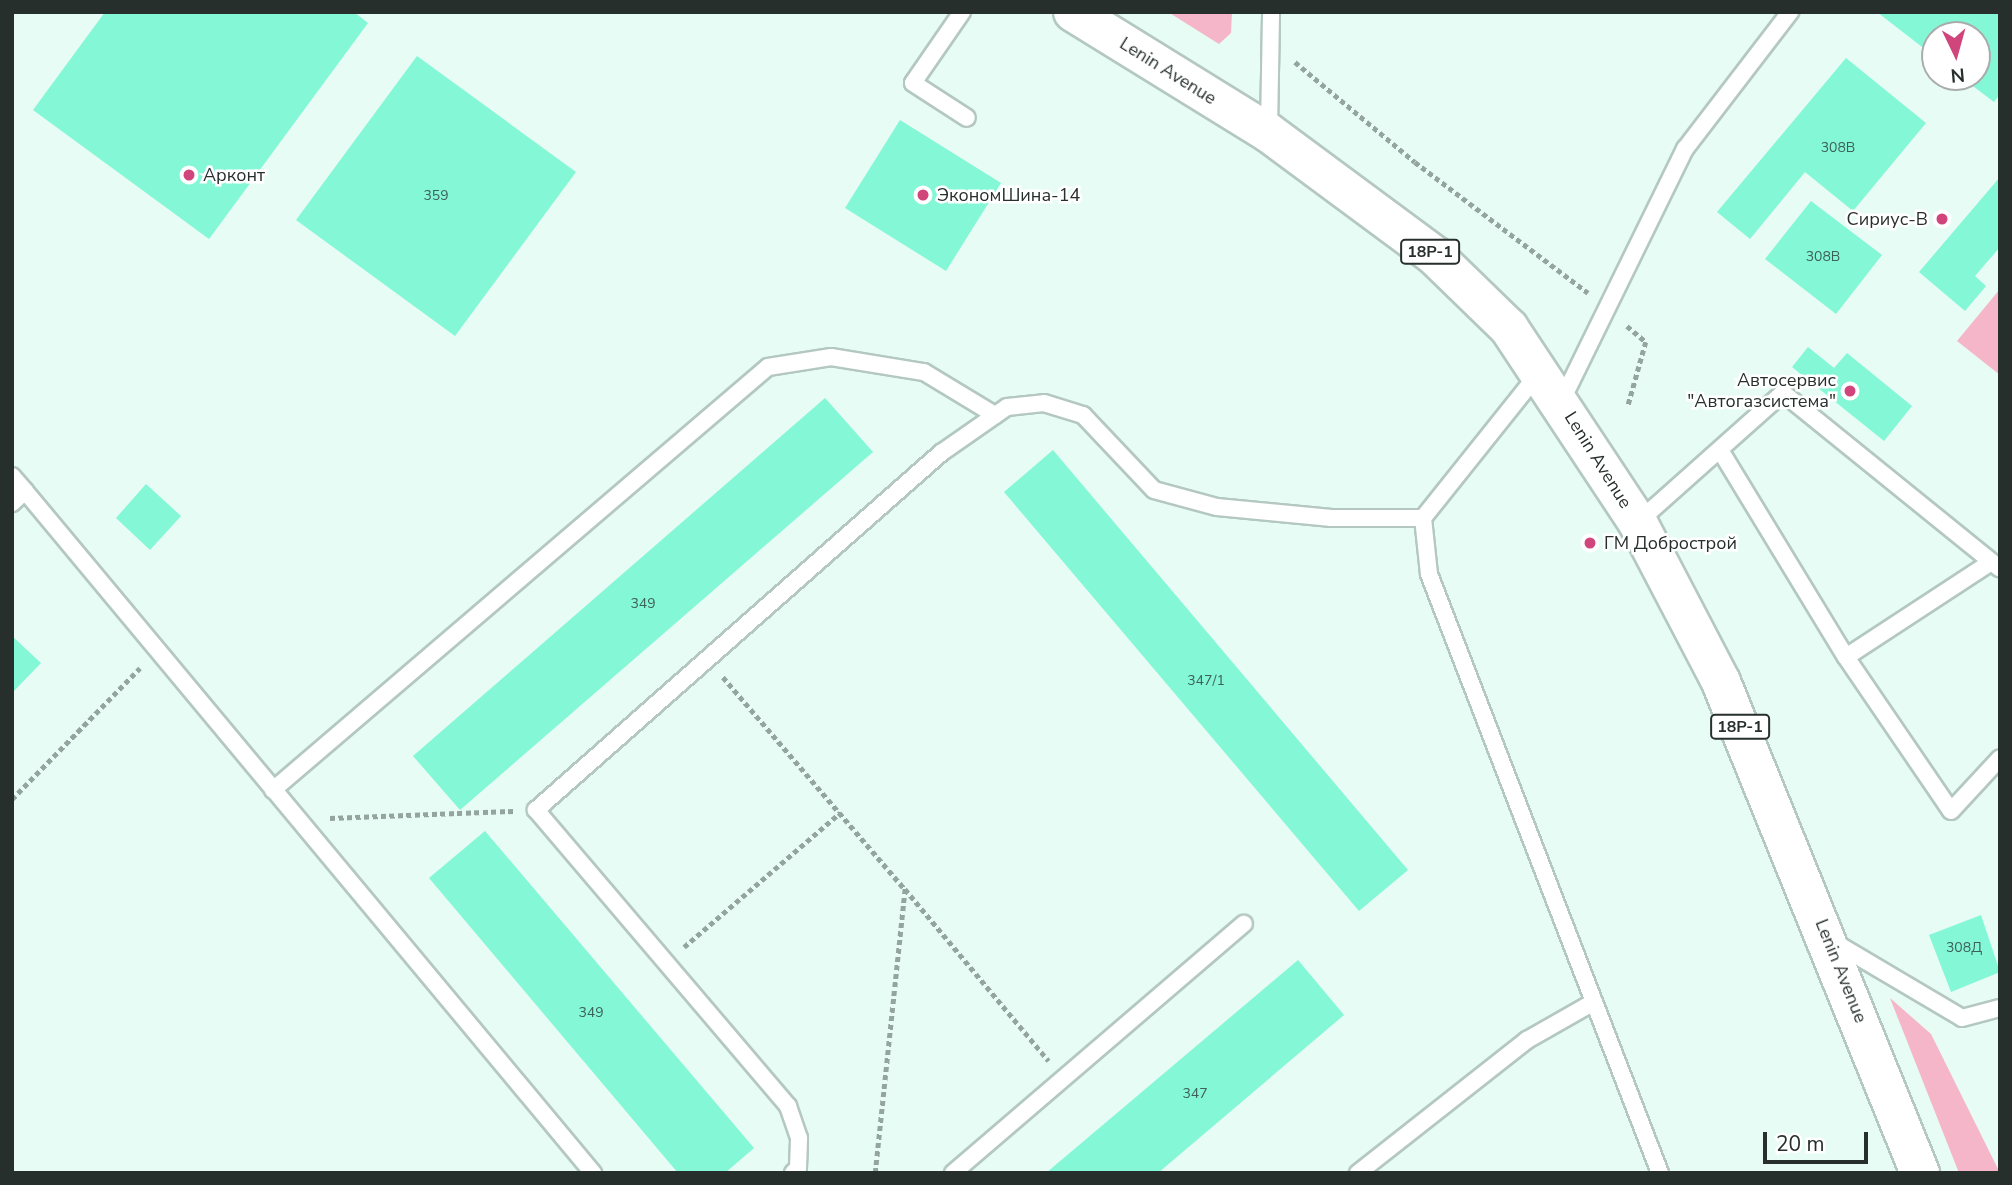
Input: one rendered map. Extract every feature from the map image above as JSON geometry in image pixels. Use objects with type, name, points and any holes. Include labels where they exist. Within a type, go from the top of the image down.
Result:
[{"type":"main road","name":"Lenin Avenue","points":[[1073,12],[1269,132],[1435,256],[1509,328],[1551,387],[1638,523],[1721,682],[1829,938],[1920,1173]]},
{"type":"lane","points":[[962,12],[914,83],[967,118]]},
{"type":"lane","points":[[1269,132],[1271,12]]},
{"type":"lane","points":[[793,1173],[799,1168],[799,1138],[788,1106],[536,810],[941,453],[1007,407],[1044,403],[1083,415],[1154,490],[1217,507],[1331,517],[1423,518],[1551,387],[1607,309],[1685,149],[1790,12]]},
{"type":"lane","points":[[273,790],[768,368],[831,357],[924,372],[995,415]]},
{"type":"lane","points":[[1638,523],[1783,393],[1996,565],[1846,657]]},
{"type":"lane","points":[[1720,450],[1846,657],[1951,811],[2000,758]]},
{"type":"lane","points":[[12,476],[593,1173]]},
{"type":"lane","points":[[12,503],[25,491]]},
{"type":"lane","points":[[1423,518],[1430,574],[1660,1173]]},
{"type":"lane","points":[[953,1173],[1244,924]]},
{"type":"lane","points":[[1829,938],[1962,1018],[2000,1008]]},
{"type":"lane","points":[[1358,1173],[1527,1040],[1594,1002]]},
{"type":"path","points":[[1270,41],[1415,162],[1536,250],[1646,342],[1628,406]]},
{"type":"path","points":[[12,799],[158,649]]},
{"type":"path","points":[[707,659],[1063,1078]]},
{"type":"path","points":[[297,819],[536,810]]},
{"type":"path","points":[[666,963],[840,813]]},
{"type":"path","points":[[876,1173],[905,889]]},
{"type":"shaded area","points":[[1168,12],[1232,12],[1231,33],[1219,44]]},
{"type":"shaded area","points":[[2000,289],[2000,375],[1957,341]]},
{"type":"shaded area","points":[[1890,998],[1931,1034],[2000,1173],[1959,1173]]},
{"type":"building","name":"Арконт","points":[[105,12],[354,12],[368,23],[209,239],[33,110]]},
{"type":"building","points":[[1877,12],[2000,12],[2000,94],[1994,102],[1979,91],[1991,91],[1991,21],[1921,21],[1921,46]]},
{"type":"building","name":"Арконт","points":[[417,56],[576,172],[455,336],[296,220]]},
{"type":"building","points":[[1846,58],[1926,123],[1853,211],[1805,172],[1750,239],[1717,212]]},
{"type":"building","name":"ЭкономШина-14","points":[[900,120],[1001,183],[946,271],[845,208]]},
{"type":"building","points":[[2000,177],[2000,247],[1975,276],[1986,286],[1965,311],[1919,272]]},
{"type":"building","points":[[1811,201],[1882,255],[1836,314],[1765,259]]},
{"type":"building","points":[[1808,347],[1834,368],[1847,353],[1912,406],[1884,441],[1792,367]]},
{"type":"building","points":[[825,398],[873,452],[460,810],[413,756]]},
{"type":"building","points":[[1053,450],[1408,870],[1359,911],[1004,492]]},
{"type":"building","points":[[146,484],[181,516],[150,550],[116,518]]},
{"type":"building","points":[[12,636],[41,663],[12,693]]},
{"type":"building","points":[[485,831],[754,1148],[725,1173],[678,1173],[429,878]]},
{"type":"building","points":[[1981,915],[2000,972],[1951,992],[1929,935]]},
{"type":"building","points":[[1298,960],[1344,1015],[1158,1173],[1046,1173]]},
{"type":"place","name":"Арконт","points":[[189,175]]},
{"type":"place","name":"ЭкономШина-14","points":[[923,195]]},
{"type":"place","name":"Сириус-В","points":[[1942,219]]},
{"type":"place","name":"Автосервис \"Автогазсистема\"","points":[[1850,391]]},
{"type":"place","name":"ГМ Добрострой","points":[[1590,543]]}]
